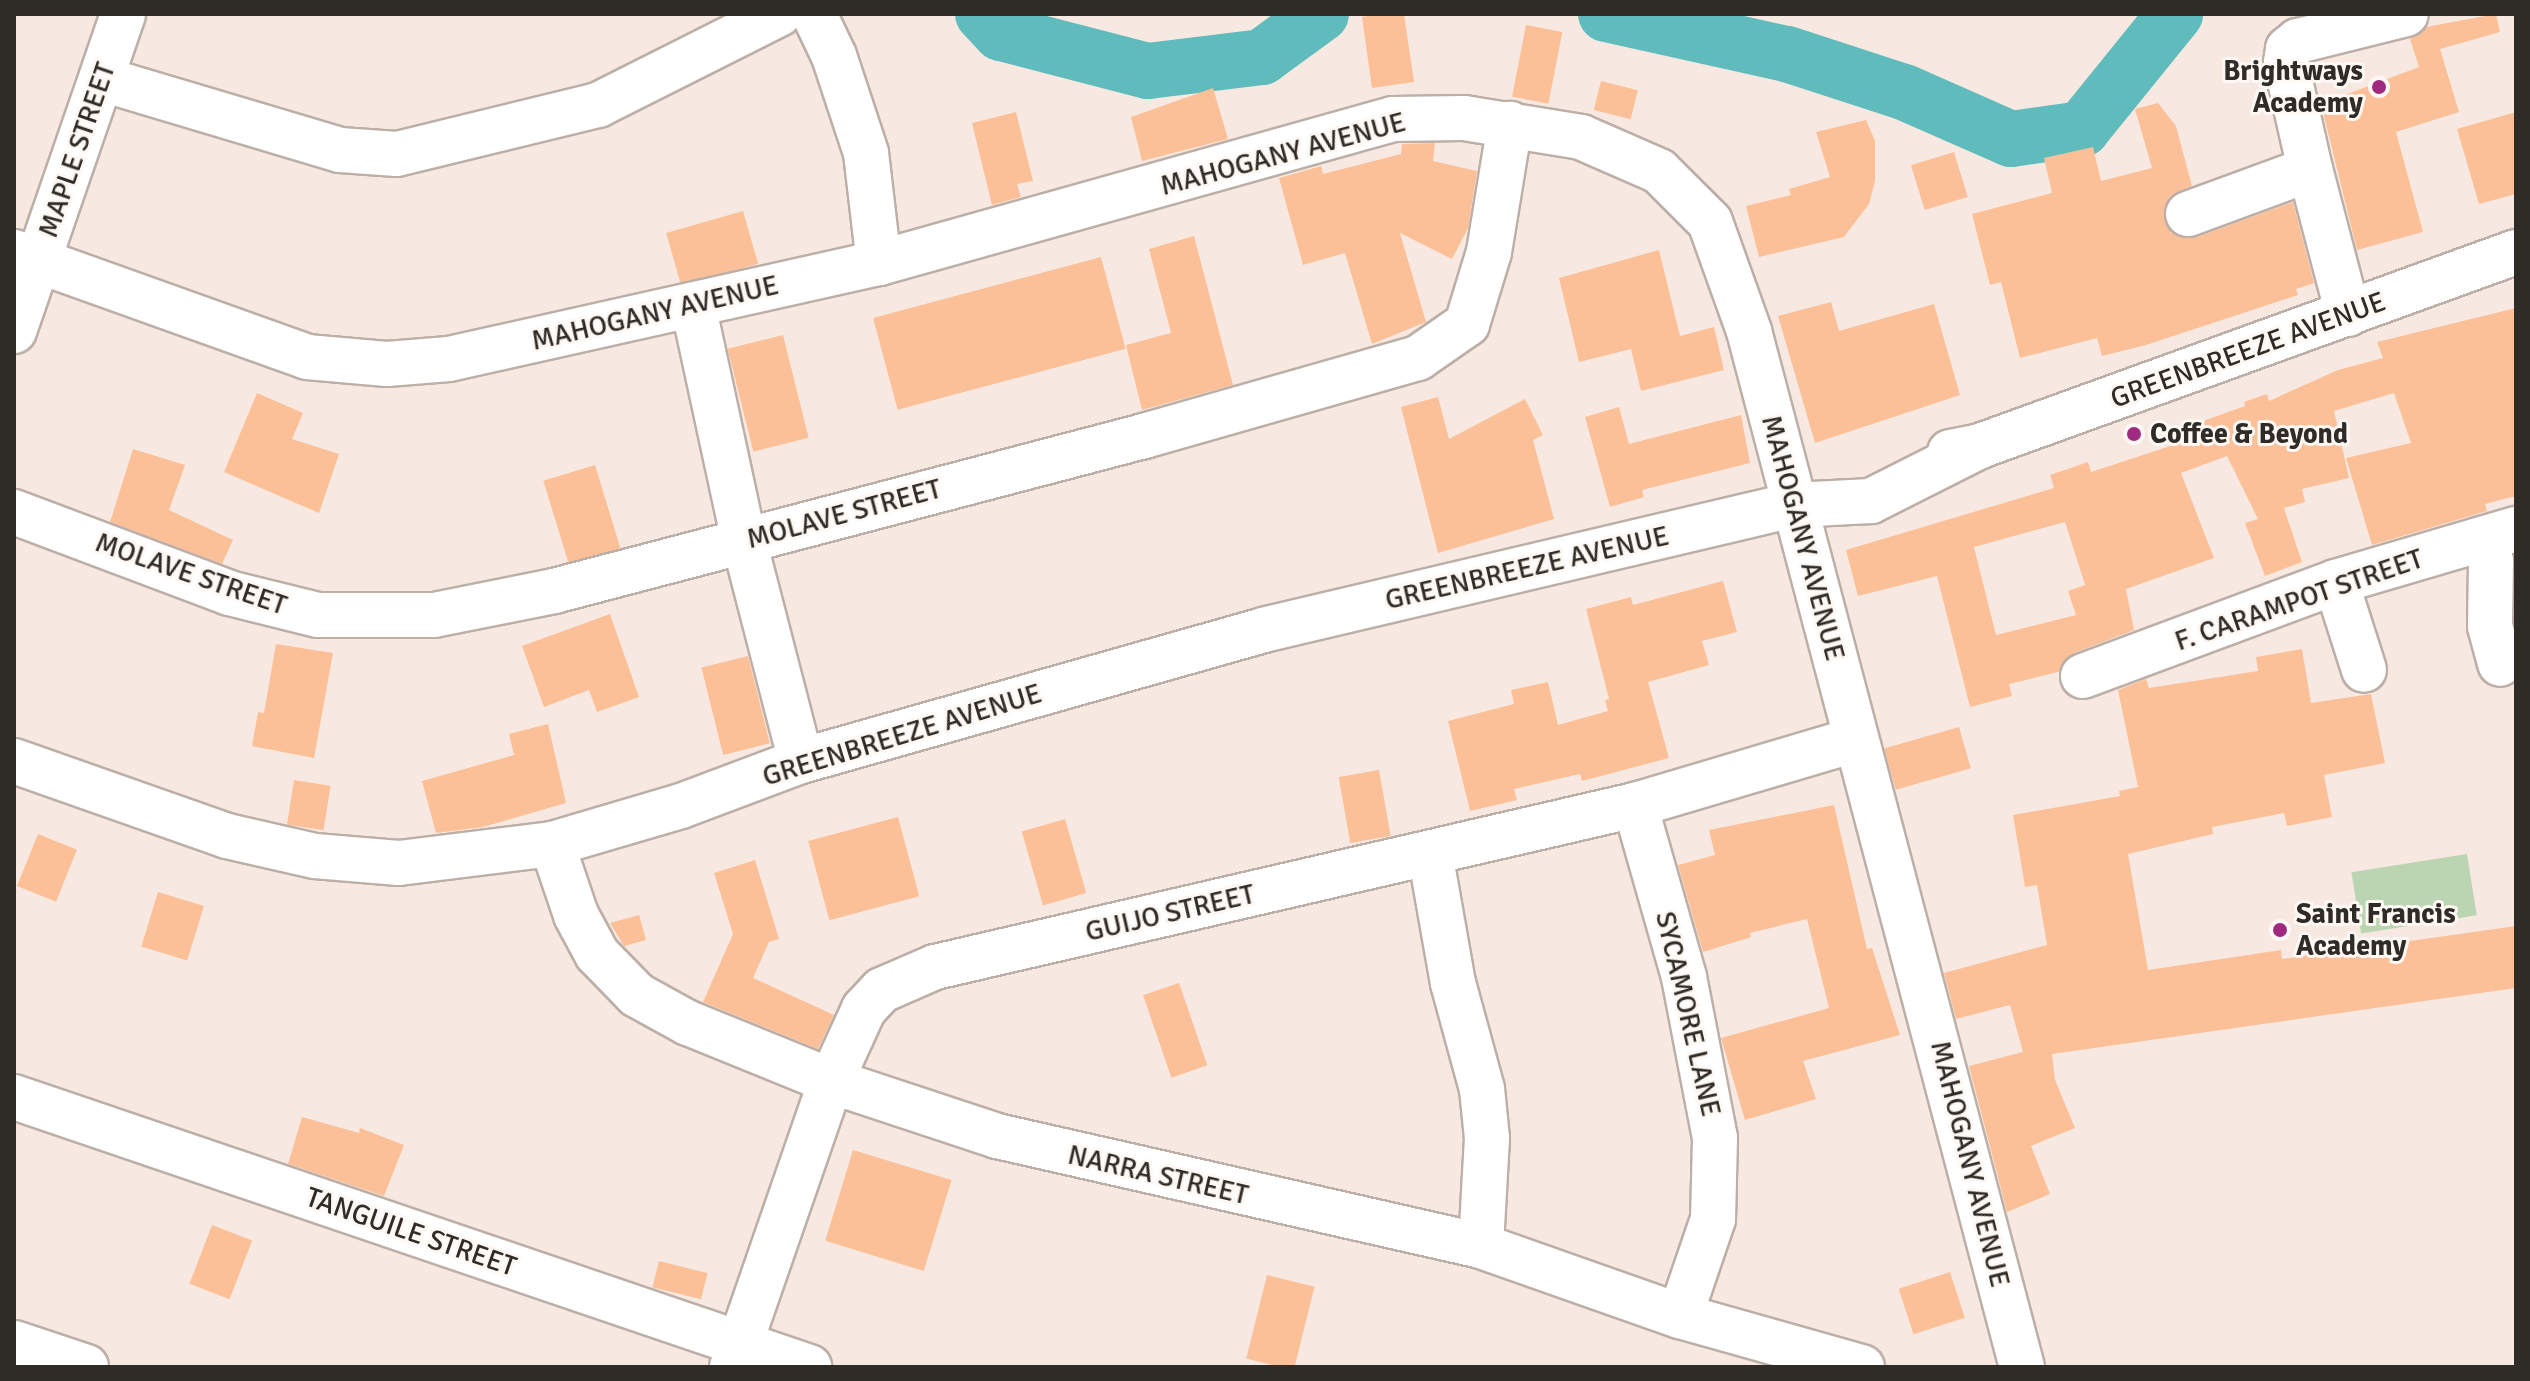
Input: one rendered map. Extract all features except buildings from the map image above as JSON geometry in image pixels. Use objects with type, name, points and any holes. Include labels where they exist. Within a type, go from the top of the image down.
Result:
[{"type":"street","name":"MAPLE STREET","points":[[14,331],[27,257],[102,79],[123,14]]},
{"type":"street","points":[[102,79],[340,150],[397,154],[598,105],[779,14]]},
{"type":"street","points":[[814,14],[834,56],[866,153],[879,263]]},
{"type":"street","points":[[2348,314],[2310,169],[2288,49],[2298,41],[2406,14]]},
{"type":"street","name":"MAHOGANY AVENUE","points":[[27,257],[307,357],[387,364],[449,359],[879,263],[1393,119],[1464,118],[1581,137],[1659,171],[1710,222],[1749,331],[2018,1366]]},
{"type":"street","name":"MOLAVE STREET","points":[[14,512],[229,593],[318,615],[434,615],[554,591],[1144,436],[1418,358],[1467,324],[1489,252],[1510,124]]},
{"type":"street","points":[[2188,214],[2310,169]]},
{"type":"street","name":"GREENBREEZE AVENUE","points":[[14,761],[227,836],[315,856],[399,863],[552,844],[681,806],[801,761],[1263,630],[1793,505],[1896,462],[1980,446],[2516,252]]},
{"type":"street","points":[[693,305],[744,541],[801,761]]},
{"type":"street","points":[[2499,534],[2491,561],[2490,626],[2500,664]]},
{"type":"street","name":"F. CARAMPOT STREET","points":[[2083,676],[2336,582],[2499,534]]},
{"type":"street","points":[[2336,582],[2364,670]]},
{"type":"street","name":"GUIJO STREET","points":[[736,1356],[831,1081],[864,1009],[906,977],[1635,805],[1855,740]]},
{"type":"street","name":"SYCAMORE LANE","points":[[1635,805],[1684,977],[1715,1138],[1713,1219],[1680,1316]]},
{"type":"street","name":"NARRA STREET","points":[[552,844],[576,915],[597,954],[637,995],[688,1023],[831,1081],[1012,1140],[1481,1246],[1680,1316],[1862,1367]]},
{"type":"street","points":[[1430,853],[1453,983],[1482,1089],[1487,1138],[1481,1246]]},
{"type":"street","name":"TANGUILE STREET","points":[[14,1097],[736,1356],[809,1367]]},
{"type":"street","points":[[14,1343],[86,1367]]},
{"type":"green space","points":[[2467,854],[2477,915],[2361,934],[2351,872]]},
{"type":"waterway","points":[[983,14],[1001,33],[1148,71],[1262,57],[1321,14]]},
{"type":"waterway","points":[[1606,14],[1787,54],[1904,92],[2011,139],[2082,129],[2175,14]]},
{"type":"place","name":"Brightways Academy","points":[[2379,87]]},
{"type":"place","name":"Coffee & Beyond","points":[[2134,434]]},
{"type":"place","name":"Saint Francis Academy","points":[[2280,930]]}]
